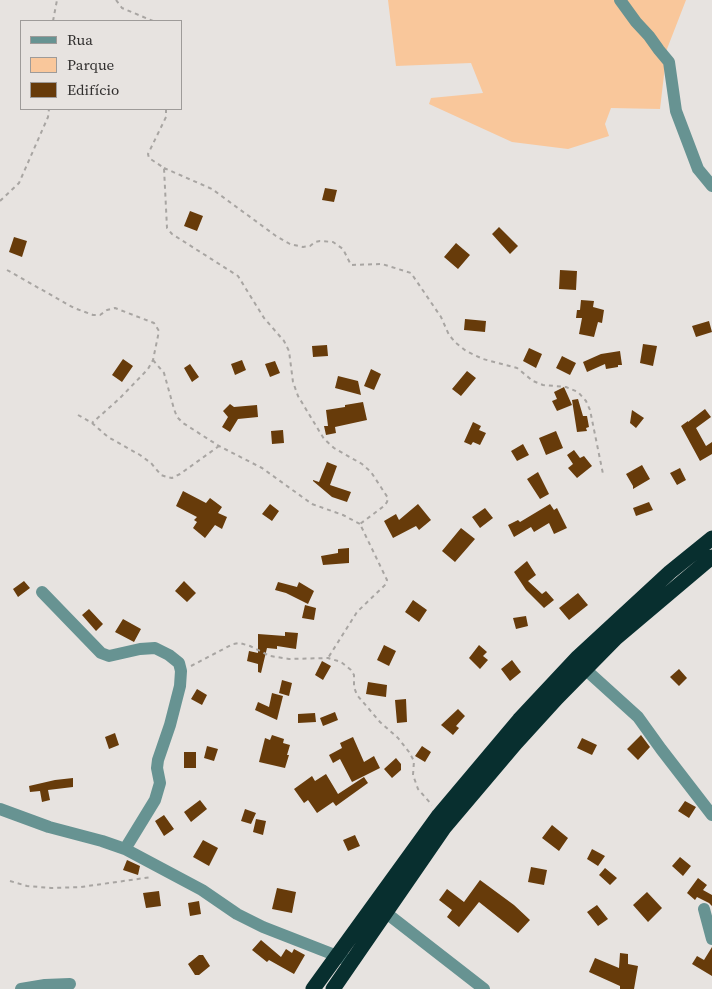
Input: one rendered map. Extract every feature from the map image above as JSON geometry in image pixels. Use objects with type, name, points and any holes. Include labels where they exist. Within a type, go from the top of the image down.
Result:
[{"type":"highway","points":[[313,989],[441,813],[519,720],[578,657],[670,572],[712,538]]},
{"type":"highway","points":[[333,989],[444,828],[522,737],[616,638],[712,557]]},
{"type":"street","points":[[620,0],[636,22],[650,36],[658,50],[670,62],[676,111],[698,169],[712,186]]},
{"type":"street","points":[[42,592],[101,653],[109,656],[140,649],[155,648],[179,663],[181,671],[180,686],[170,726],[158,760],[157,768],[160,783],[155,800],[125,849]]},
{"type":"street","points":[[585,669],[638,717],[660,749],[712,815]]},
{"type":"street","points":[[0,809],[49,827],[125,849],[202,890],[237,914],[263,927],[352,961]]},
{"type":"street","points":[[704,909],[712,938]]},
{"type":"street","points":[[385,912],[484,989]]},
{"type":"street","points":[[21,989],[45,985],[70,984]]},
{"type":"path","points":[[53,20],[57,0]]},
{"type":"path","points":[[116,0],[122,8],[151,20]]},
{"type":"path","points":[[0,201],[19,183],[48,117],[49,110]]},
{"type":"path","points":[[166,110],[166,117],[148,154],[150,158],[164,168],[212,189],[243,213],[290,244],[304,247],[320,241],[333,242],[343,250],[351,265],[382,264],[411,272],[441,317],[449,335],[456,343],[483,359],[516,368],[534,381],[566,387],[578,392],[586,401],[590,410],[603,474]]},
{"type":"path","points":[[164,168],[167,228],[172,234],[238,276],[264,318],[284,341],[289,351],[293,382],[298,396],[324,440],[362,464],[371,472],[388,498],[384,506],[360,524]]},
{"type":"path","points":[[7,270],[74,308],[93,316],[115,308],[154,323],[159,330],[153,360],[141,377],[92,423]]},
{"type":"path","points":[[153,360],[164,373],[177,417],[219,446],[262,468],[312,504],[343,515],[360,524],[387,580],[386,584],[357,612],[328,658]]},
{"type":"path","points":[[78,415],[92,423],[108,437],[151,463],[161,476],[172,478],[180,474],[219,446]]},
{"type":"path","points":[[181,671],[233,644],[240,643],[270,656],[289,659],[328,658],[340,662],[351,670],[354,675],[354,687],[357,694],[380,722],[398,738],[409,752],[414,761],[412,775],[418,788],[441,813]]},
{"type":"path","points":[[10,881],[26,886],[72,888],[175,875]]},
{"type":"green space","points":[[388,0],[686,0],[667,49],[660,109],[611,108],[605,124],[609,136],[568,149],[512,142],[429,104],[431,98],[483,93],[471,63],[396,66]]},
{"type":"building","points":[[325,188],[337,190],[334,202],[322,200]]},
{"type":"building","points":[[190,211],[203,216],[197,231],[184,226]]},
{"type":"building","points":[[499,227],[518,246],[510,254],[492,234]]},
{"type":"building","points":[[14,237],[27,241],[22,257],[9,252]]},
{"type":"building","points":[[456,243],[470,255],[458,269],[444,257]]},
{"type":"building","points":[[560,270],[577,271],[576,290],[559,289]]},
{"type":"building","points":[[581,300],[594,301],[593,307],[604,310],[602,323],[598,322],[594,337],[579,334],[582,318],[576,318],[577,310],[580,310]]},
{"type":"building","points":[[465,319],[486,321],[485,332],[464,330]]},
{"type":"building","points":[[709,321],[712,332],[696,337],[692,326]]},
{"type":"building","points":[[643,344],[657,346],[653,366],[640,363]]},
{"type":"building","points":[[327,345],[328,356],[313,357],[312,346]]},
{"type":"building","points":[[529,348],[542,354],[536,368],[523,361]]},
{"type":"building","points":[[620,351],[622,365],[606,369],[605,364],[587,372],[583,362],[601,354]]},
{"type":"building","points":[[562,356],[576,363],[570,375],[556,368]]},
{"type":"building","points":[[123,359],[133,366],[122,382],[112,375]]},
{"type":"building","points":[[242,360],[246,370],[235,375],[231,364]]},
{"type":"building","points":[[275,361],[280,373],[270,377],[265,364]]},
{"type":"building","points":[[190,364],[199,377],[192,382],[184,368]]},
{"type":"building","points":[[371,369],[381,374],[374,390],[364,386]]},
{"type":"building","points":[[467,371],[476,378],[461,396],[452,389]]},
{"type":"building","points":[[338,376],[358,381],[361,395],[335,388]]},
{"type":"building","points":[[564,387],[572,405],[557,411],[552,401],[557,399],[554,392]]},
{"type":"building","points":[[578,399],[583,416],[587,416],[589,427],[586,428],[587,431],[577,432],[572,400]]},
{"type":"building","points":[[363,402],[367,420],[335,427],[336,433],[326,435],[324,426],[328,426],[326,410]]},
{"type":"building","points":[[230,404],[234,407],[257,405],[258,417],[238,419],[230,432],[222,427],[228,417],[223,411]]},
{"type":"building","points":[[705,409],[711,417],[696,428],[706,446],[712,442],[712,454],[700,461],[681,426]]},
{"type":"building","points":[[632,410],[644,418],[636,428],[630,423]]},
{"type":"building","points":[[473,422],[481,426],[479,430],[486,433],[480,445],[473,442],[471,445],[464,442]]},
{"type":"building","points":[[283,430],[284,443],[272,444],[271,431]]},
{"type":"building","points":[[556,431],[563,448],[546,455],[539,438]]},
{"type":"building","points":[[523,444],[529,455],[517,461],[511,451]]},
{"type":"building","points":[[574,450],[580,458],[584,456],[592,466],[577,478],[568,468],[573,464],[567,455]]},
{"type":"building","points":[[327,462],[337,466],[330,485],[351,492],[347,502],[332,497],[313,481],[319,482]]},
{"type":"building","points":[[642,465],[650,479],[633,489],[626,474]]},
{"type":"building","points":[[680,468],[686,480],[677,485],[670,473]]},
{"type":"building","points":[[538,472],[549,494],[540,499],[527,479]]},
{"type":"building","points":[[183,491],[206,503],[210,498],[222,507],[218,513],[227,517],[222,529],[215,525],[205,538],[193,528],[197,522],[194,520],[197,517],[176,506]]},
{"type":"building","points":[[649,502],[653,510],[636,516],[633,508]]},
{"type":"building","points":[[270,504],[279,511],[272,521],[262,514]]},
{"type":"building","points":[[418,504],[431,520],[419,530],[416,526],[393,538],[384,521],[396,514],[399,520]]},
{"type":"building","points":[[550,504],[554,510],[557,508],[567,528],[554,534],[549,523],[534,532],[531,527],[514,537],[508,525],[518,520],[520,522]]},
{"type":"building","points":[[485,508],[493,518],[480,528],[472,517]]},
{"type":"building","points":[[461,528],[475,539],[455,562],[442,551]]},
{"type":"building","points":[[349,548],[349,563],[323,565],[321,556],[338,553],[338,549]]},
{"type":"building","points":[[527,561],[536,575],[528,581],[542,594],[546,591],[554,600],[544,608],[526,590],[514,572]]},
{"type":"building","points":[[24,581],[30,588],[18,597],[13,589]]},
{"type":"building","points":[[184,581],[196,593],[187,602],[175,591]]},
{"type":"building","points":[[278,582],[297,587],[299,582],[314,591],[308,604],[286,593],[275,590]]},
{"type":"building","points":[[578,593],[588,605],[569,620],[559,608]]},
{"type":"building","points":[[413,600],[427,610],[419,622],[405,612]]},
{"type":"building","points":[[305,605],[316,608],[314,620],[302,618]]},
{"type":"building","points":[[89,609],[103,624],[96,631],[82,615]]},
{"type":"building","points":[[526,616],[528,626],[516,629],[513,618]]},
{"type":"building","points":[[123,619],[141,629],[134,642],[115,632]]},
{"type":"building","points":[[285,632],[298,633],[296,649],[277,646],[277,649],[267,648],[261,673],[258,672],[258,664],[247,661],[249,651],[258,653],[258,634],[285,636]]},
{"type":"building","points":[[384,645],[396,651],[389,666],[377,660]]},
{"type":"building","points":[[479,645],[487,652],[483,656],[488,660],[480,669],[469,658]]},
{"type":"building","points":[[512,660],[521,672],[510,681],[501,669]]},
{"type":"building","points":[[322,661],[331,666],[323,680],[315,675]]},
{"type":"building","points":[[679,669],[687,678],[679,686],[670,677]]},
{"type":"building","points":[[282,680],[292,683],[289,696],[279,693]]},
{"type":"building","points":[[368,682],[387,685],[386,697],[366,694]]},
{"type":"building","points":[[197,689],[207,695],[202,705],[191,699]]},
{"type":"building","points":[[272,693],[283,696],[277,720],[255,710],[258,702],[269,707]]},
{"type":"building","points":[[406,699],[407,722],[397,723],[395,700]]},
{"type":"building","points":[[458,709],[465,716],[456,726],[459,728],[453,735],[441,725]]},
{"type":"building","points":[[335,712],[338,720],[323,726],[320,718]]},
{"type":"building","points":[[315,713],[316,722],[298,723],[298,714]]},
{"type":"building","points":[[115,733],[119,745],[109,749],[105,737]]},
{"type":"building","points":[[272,735],[284,739],[283,743],[290,745],[285,768],[259,762],[265,738],[270,740]]},
{"type":"building","points":[[641,735],[650,747],[638,760],[627,749]]},
{"type":"building","points":[[353,737],[364,762],[374,756],[380,768],[352,782],[340,759],[333,763],[329,755],[342,748],[340,743]]},
{"type":"building","points":[[582,738],[597,745],[592,755],[577,748]]},
{"type":"building","points":[[207,746],[218,749],[214,761],[204,758]]},
{"type":"building","points":[[422,746],[431,752],[425,762],[415,756]]},
{"type":"building","points":[[184,752],[196,752],[196,768],[184,768]]},
{"type":"building","points":[[396,758],[401,764],[401,770],[392,778],[384,769]]},
{"type":"building","points":[[326,774],[338,794],[364,777],[368,783],[336,806],[333,802],[317,813],[308,800],[304,803],[294,789],[312,776],[315,781]]},
{"type":"building","points":[[73,778],[73,787],[48,790],[50,800],[42,802],[40,791],[30,792],[29,786]]},
{"type":"building","points":[[200,800],[207,809],[191,822],[184,812]]},
{"type":"building","points":[[685,801],[696,807],[689,818],[678,811]]},
{"type":"building","points":[[245,809],[256,813],[251,824],[241,821]]},
{"type":"building","points":[[164,815],[174,829],[164,836],[155,821]]},
{"type":"building","points":[[256,819],[266,821],[263,835],[253,832]]},
{"type":"building","points":[[552,825],[568,838],[559,851],[542,838]]},
{"type":"building","points":[[355,835],[360,846],[348,851],[343,840]]},
{"type":"building","points":[[203,840],[218,848],[209,866],[193,857]]},
{"type":"building","points":[[592,849],[605,856],[598,866],[587,859]]},
{"type":"building","points":[[680,857],[691,866],[683,876],[672,866]]},
{"type":"building","points":[[127,860],[140,866],[138,875],[123,870]]},
{"type":"building","points":[[531,867],[547,870],[544,885],[528,882]]},
{"type":"building","points":[[605,868],[617,878],[610,885],[599,875]]},
{"type":"building","points":[[698,878],[707,885],[703,890],[712,895],[712,906],[697,897],[695,900],[687,893]]},
{"type":"building","points":[[480,880],[514,905],[530,920],[518,933],[479,902],[459,927],[447,917],[452,910],[439,900],[447,889],[464,902]]},
{"type":"building","points":[[277,888],[296,892],[292,913],[272,909]]},
{"type":"building","points":[[159,891],[161,906],[146,908],[143,893]]},
{"type":"building","points":[[647,892],[662,908],[648,922],[633,905]]},
{"type":"building","points":[[199,901],[201,914],[190,916],[188,903]]},
{"type":"building","points":[[597,905],[608,919],[598,926],[587,912]]},
{"type":"building","points":[[261,940],[281,957],[286,949],[292,953],[294,949],[305,955],[294,974],[269,960],[267,962],[252,950]]},
{"type":"building","points":[[712,947],[712,976],[692,964],[697,956],[704,960]]},
{"type":"building","points":[[620,953],[628,954],[628,964],[638,966],[634,989],[620,989],[620,986],[589,972],[595,958],[619,968]]},
{"type":"building","points":[[199,955],[203,955],[210,966],[199,975],[195,975],[188,964]]}]
